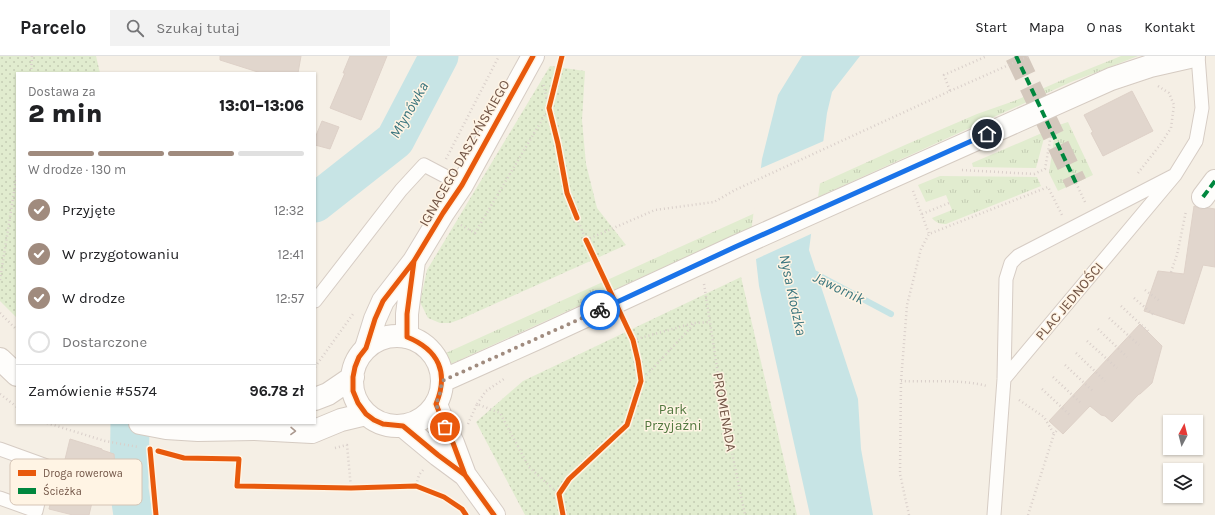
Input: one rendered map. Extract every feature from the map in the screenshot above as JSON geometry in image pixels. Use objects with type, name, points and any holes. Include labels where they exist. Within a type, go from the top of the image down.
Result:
[{"type":"street","name":"IGNACEGO DASZYŃSKIEGO","points":[[366,348],[375,319],[383,301],[414,261],[462,185],[533,56]]},
{"type":"street","points":[[442,381],[735,247],[907,178],[1111,79],[1150,66],[1194,56]]},
{"type":"street","name":"IGNACEGO DASZYŃSKIEGO","points":[[407,338],[407,314],[414,261]]},
{"type":"street","points":[[393,337],[407,338],[418,342],[427,348],[435,358],[440,369],[442,381],[436,404],[427,415],[416,422],[403,426],[383,424],[366,414],[358,403],[353,391],[352,377],[359,357],[366,348],[379,340],[393,337]]},
{"type":"street","points":[[0,359],[16,374]]},
{"type":"street","points":[[316,399],[328,394],[352,377]]},
{"type":"street","points":[[436,404],[465,475],[494,515]]},
{"type":"street","points":[[145,424],[166,428],[198,430],[260,426],[312,432],[341,420],[366,414]]},
{"type":"street","points":[[403,426],[465,475]]},
{"type":"lane","name":"PLAC JEDNOŚCI","points":[[1004,379],[1175,175],[1196,141],[1202,108],[1198,56]]},
{"type":"lane","points":[[316,299],[401,190],[424,165],[462,185]]},
{"type":"lane","points":[[994,515],[1004,379],[1006,279],[1011,263],[1018,256],[1175,175]]},
{"type":"lane","points":[[0,449],[28,459]]},
{"type":"lane","points":[[0,498],[10,502]]},
{"type":"lane","points":[[19,505],[36,511],[37,505]]},
{"type":"path","points":[[31,72],[32,56]]},
{"type":"path","points":[[439,173],[499,56]]},
{"type":"path","points":[[950,91],[944,75],[987,56]]},
{"type":"path","points":[[577,218],[586,240],[655,210],[714,202],[735,190],[1029,56]]},
{"type":"path","points":[[1136,175],[1160,145],[1171,128],[1174,105]]},
{"type":"path","points":[[955,170],[1034,174],[1045,169],[1053,123]]},
{"type":"path","points":[[907,178],[929,234]]},
{"type":"path","points":[[0,280],[16,179]]},
{"type":"path","points":[[1076,183],[1087,204],[1081,207]]},
{"type":"path","points":[[909,515],[900,474],[901,381],[907,305],[920,249],[929,234],[1048,187],[1062,215],[1068,212]]},
{"type":"path","points":[[1171,272],[1177,255],[1187,206],[1209,189]]},
{"type":"path","points":[[922,214],[949,203]]},
{"type":"path","points":[[1145,290],[1160,302]]},
{"type":"path","points":[[1134,298],[1155,316]]},
{"type":"path","points":[[1121,306],[1149,332]]},
{"type":"path","points":[[0,313],[16,329]]},
{"type":"path","points":[[1109,318],[1139,345]]},
{"type":"path","points":[[633,340],[694,323],[710,322]]},
{"type":"path","points":[[641,381],[694,323]]},
{"type":"path","points":[[1098,329],[1127,357]]},
{"type":"path","points":[[1087,341],[1117,368]]},
{"type":"path","points":[[1076,353],[1104,381]]},
{"type":"path","points":[[1065,364],[1094,392]]},
{"type":"path","points":[[1053,377],[1082,404]]},
{"type":"path","points":[[1042,389],[1071,416]]},
{"type":"path","points":[[0,394],[16,406]]},
{"type":"path","points":[[465,429],[477,404],[500,413],[529,467],[559,494]]},
{"type":"path","points":[[50,424],[105,441],[142,448]]},
{"type":"path","points":[[1028,515],[1054,434],[1058,429]]},
{"type":"path","points":[[332,448],[347,446],[351,488]]},
{"type":"path","points":[[154,450],[184,458],[239,459],[237,486],[351,488],[416,486]]},
{"type":"green space","points":[[0,56],[96,56],[100,72],[16,72],[16,317],[0,301]]},
{"type":"green space","points":[[1121,56],[1138,56],[1071,82],[453,363],[450,364],[445,356],[446,353],[905,145],[977,114],[1014,101]]},
{"type":"green space","points":[[550,66],[585,71],[582,120],[586,164],[597,208],[626,245],[461,319],[450,323],[440,323],[428,318],[420,302],[427,270]]},
{"type":"green space","points":[[1068,122],[1093,175],[1058,191],[1049,173],[1056,126]]},
{"type":"green space","points":[[1042,133],[1044,138],[1036,168],[973,167],[972,163]]},
{"type":"green space","points":[[940,176],[1037,177],[1041,186],[946,224],[942,224],[932,218],[952,210],[946,195],[926,202],[918,185]]},
{"type":"green space","name":"Park Przyjaźni","points":[[741,277],[797,515],[525,515],[476,422],[523,381]]},
{"type":"water","name":"Nysa Kłodzka","points":[[802,56],[860,56],[832,92],[827,113],[809,250],[858,399],[861,449],[873,515],[810,515],[759,286],[753,233],[762,159],[778,95]]},
{"type":"pier","points":[[826,140],[813,233],[754,260],[751,233],[759,169]]},
{"type":"building","points":[[220,56],[301,56],[298,72],[258,72],[220,60]]},
{"type":"building","points":[[350,56],[387,56],[361,120],[330,108],[345,73],[343,73]]},
{"type":"building","points":[[1132,91],[1153,131],[1103,156],[1091,133],[1093,132],[1084,115]]},
{"type":"building","points":[[322,121],[339,127],[330,149],[316,145],[316,136]]},
{"type":"building","points":[[1194,206],[1201,209],[1215,209],[1215,267],[1203,265],[1184,324],[1144,311],[1158,271],[1184,274]]},
{"type":"building","points":[[1140,324],[1162,346],[1152,383],[1112,422],[1090,406],[1063,434],[1049,421]]},
{"type":"building","points":[[70,439],[114,454],[114,459],[65,459]]},
{"type":"building","points":[[50,505],[91,505],[89,515],[73,515],[49,509]]},
{"type":"waterway","name":"Młynówka","points":[[316,202],[395,140],[439,56]]},
{"type":"waterway","name":"Jawornik","points":[[809,272],[816,274],[891,314]]},
{"type":"waterway","name":"Młynówka","points":[[129,459],[130,424]]},
{"type":"waterway","name":"Młynówka","points":[[131,505],[133,515]]},
{"type":"tunnel","points":[[1016,56],[1076,183]]},
{"type":"marked path","points":[[1016,56],[1076,183]]},
{"type":"marked path","points":[[1203,197],[1215,181]]},
{"type":"cycle path","points":[[465,475],[403,426],[383,424],[366,414],[358,403],[353,391],[353,377],[355,367],[359,357],[366,348],[375,319],[383,301],[414,261],[462,185],[533,56]]},
{"type":"cycle path","points":[[562,56],[549,108],[558,144],[567,193],[577,218]]},
{"type":"cycle path","points":[[563,515],[559,494],[569,479],[627,425],[641,381],[633,340],[586,240]]},
{"type":"cycle path","points":[[414,261],[407,314],[407,337],[418,342],[427,349],[434,356],[438,364],[441,373],[441,382],[440,393],[436,404],[465,475],[494,515]]},
{"type":"cycle path","points":[[150,449],[156,515]]},
{"type":"cycle path","points":[[158,451],[184,458],[239,459],[237,486],[351,488],[416,486],[444,497],[462,509],[466,515]]},
{"type":"way so far","points":[[445,427],[436,404],[442,381],[600,310]]},
{"type":"route","points":[[600,310],[735,247],[987,134]]}]
